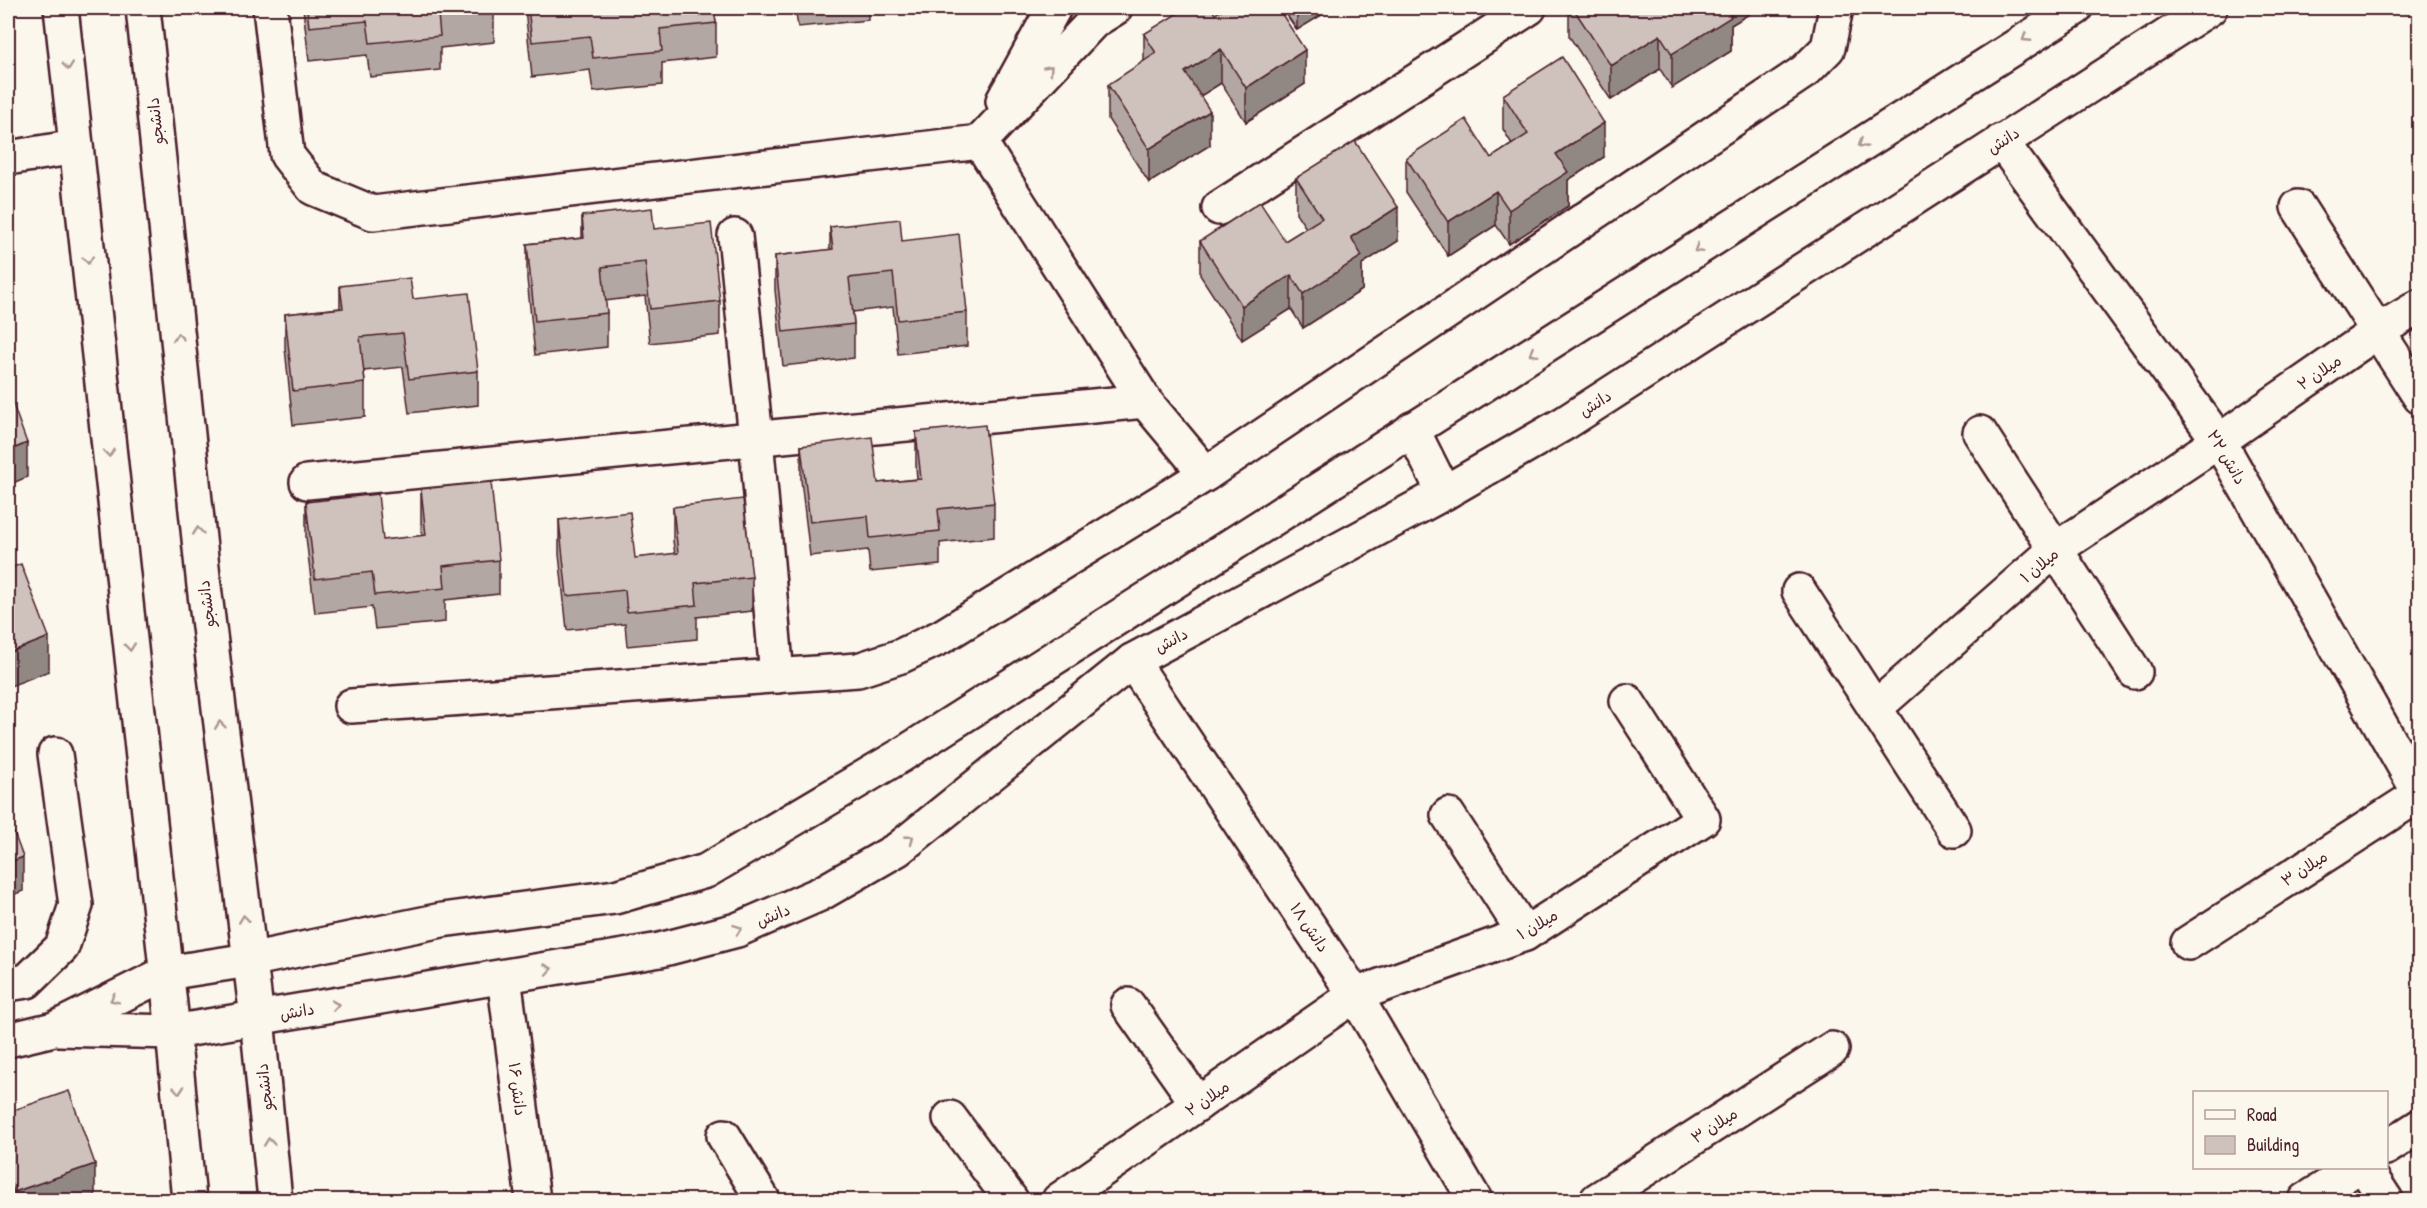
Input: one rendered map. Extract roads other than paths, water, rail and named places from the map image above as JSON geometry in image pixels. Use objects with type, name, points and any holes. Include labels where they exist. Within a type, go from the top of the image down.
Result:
[{"type":"street","points":[[62,8],[173,1032],[189,1200]]},
{"type":"street","name":"دانشجو","points":[[143,8],[204,586],[257,1018],[275,1200]]},
{"type":"street","points":[[270,8],[287,155],[313,188],[373,213],[980,142],[1094,21],[1116,8]]},
{"type":"street","points":[[980,142],[1054,8]]},
{"type":"street","points":[[1219,208],[1529,8]]},
{"type":"street","points":[[351,706],[858,670],[902,656],[941,637],[1206,474],[1805,71],[1828,48],[1836,8]]},
{"type":"street","name":"دانش","points":[[8,1040],[54,1029],[166,973],[249,960],[442,920],[615,897],[706,871],[900,756],[2076,8]]},
{"type":"street","name":"دانش","points":[[54,1029],[173,1032],[504,977],[682,944],[737,930],[820,894],[898,849],[1132,660],[1444,493],[1565,423],[2210,8]]},
{"type":"street","name":"دانش ۲۲","points":[[2001,141],[2219,441],[2420,794]]},
{"type":"street","points":[[980,142],[1145,401],[1206,474]]},
{"type":"street","points":[[8,158],[76,147]]},
{"type":"street","points":[[2298,207],[2420,397]]},
{"type":"street","points":[[735,236],[777,675]]},
{"type":"street","name":"میلان ۲","points":[[2219,441],[2378,331],[2420,306]]},
{"type":"street","points":[[306,482],[1145,401]]},
{"type":"street","points":[[1412,429],[1444,493]]},
{"type":"street","points":[[1980,433],[2135,672]]},
{"type":"street","name":"میلان ۱","points":[[1875,708],[2056,549],[2219,441]]},
{"type":"street","points":[[1799,591],[1954,830]]},
{"type":"street","name":"دانش ۱۸","points":[[1132,660],[1355,995],[1475,1200]]},
{"type":"street","name":"میلان ۱","points":[[1355,995],[1525,934],[1703,819],[1627,701]]},
{"type":"street","points":[[8,984],[27,981],[62,947],[76,905],[55,754]]},
{"type":"street","name":"میلان ۳","points":[[2188,943],[2420,794]]},
{"type":"street","points":[[1448,815],[1525,934]]},
{"type":"street","name":"دانش ۱۶","points":[[504,977],[533,1200]]},
{"type":"street","name":"میلان ۲","points":[[1059,1200],[1355,995]]},
{"type":"street","points":[[1128,1005],[1198,1104]]},
{"type":"street","name":"میلان ۳","points":[[1597,1200],[1832,1049]]},
{"type":"street","points":[[951,1118],[1011,1200]]},
{"type":"street","points":[[2388,1147],[2420,1126]]},
{"type":"street","points":[[724,1136],[763,1200]]},
{"type":"street","points":[[2306,1200],[2353,1169]]},
{"type":"street","points":[[2366,1169],[2386,1200]]}]
